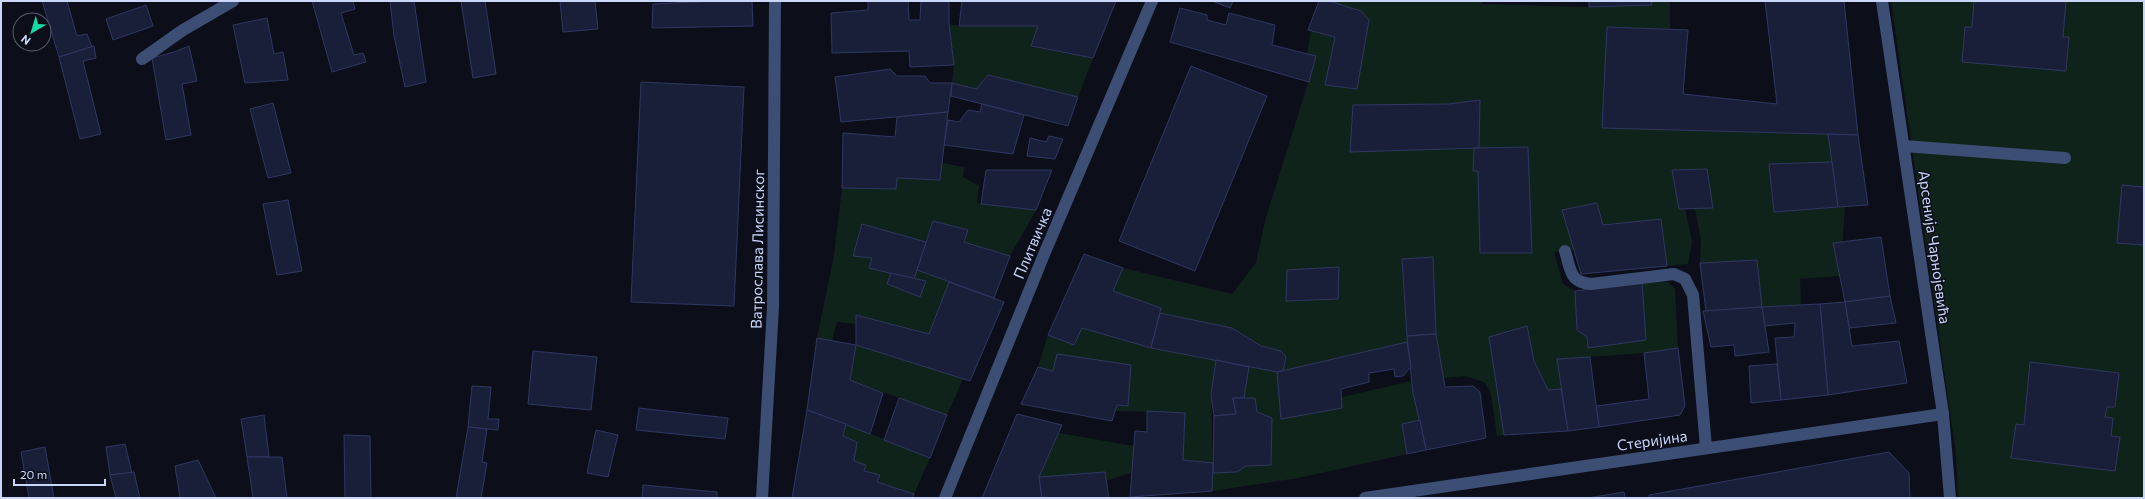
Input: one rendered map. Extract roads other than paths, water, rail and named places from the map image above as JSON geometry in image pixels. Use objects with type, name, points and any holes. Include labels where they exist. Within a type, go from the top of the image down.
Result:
[{"type":"street","points":[[142,59],[183,30],[233,1]]},
{"type":"street","name":"Ватрослава Лисинског","points":[[762,498],[773,307],[775,1]]},
{"type":"street","name":"Плитвичка","points":[[945,498],[1045,252],[1152,1]]},
{"type":"street","name":"Арсенија Чарнојевића","points":[[1882,1],[1944,414],[1950,498]]},
{"type":"street","points":[[1904,146],[2065,158]]},
{"type":"street","points":[[1565,251],[1573,278],[1580,283],[1591,284],[1674,274],[1685,279],[1693,295],[1706,448]]},
{"type":"street","name":"Стеријина","points":[[1365,498],[1944,414]]}]
